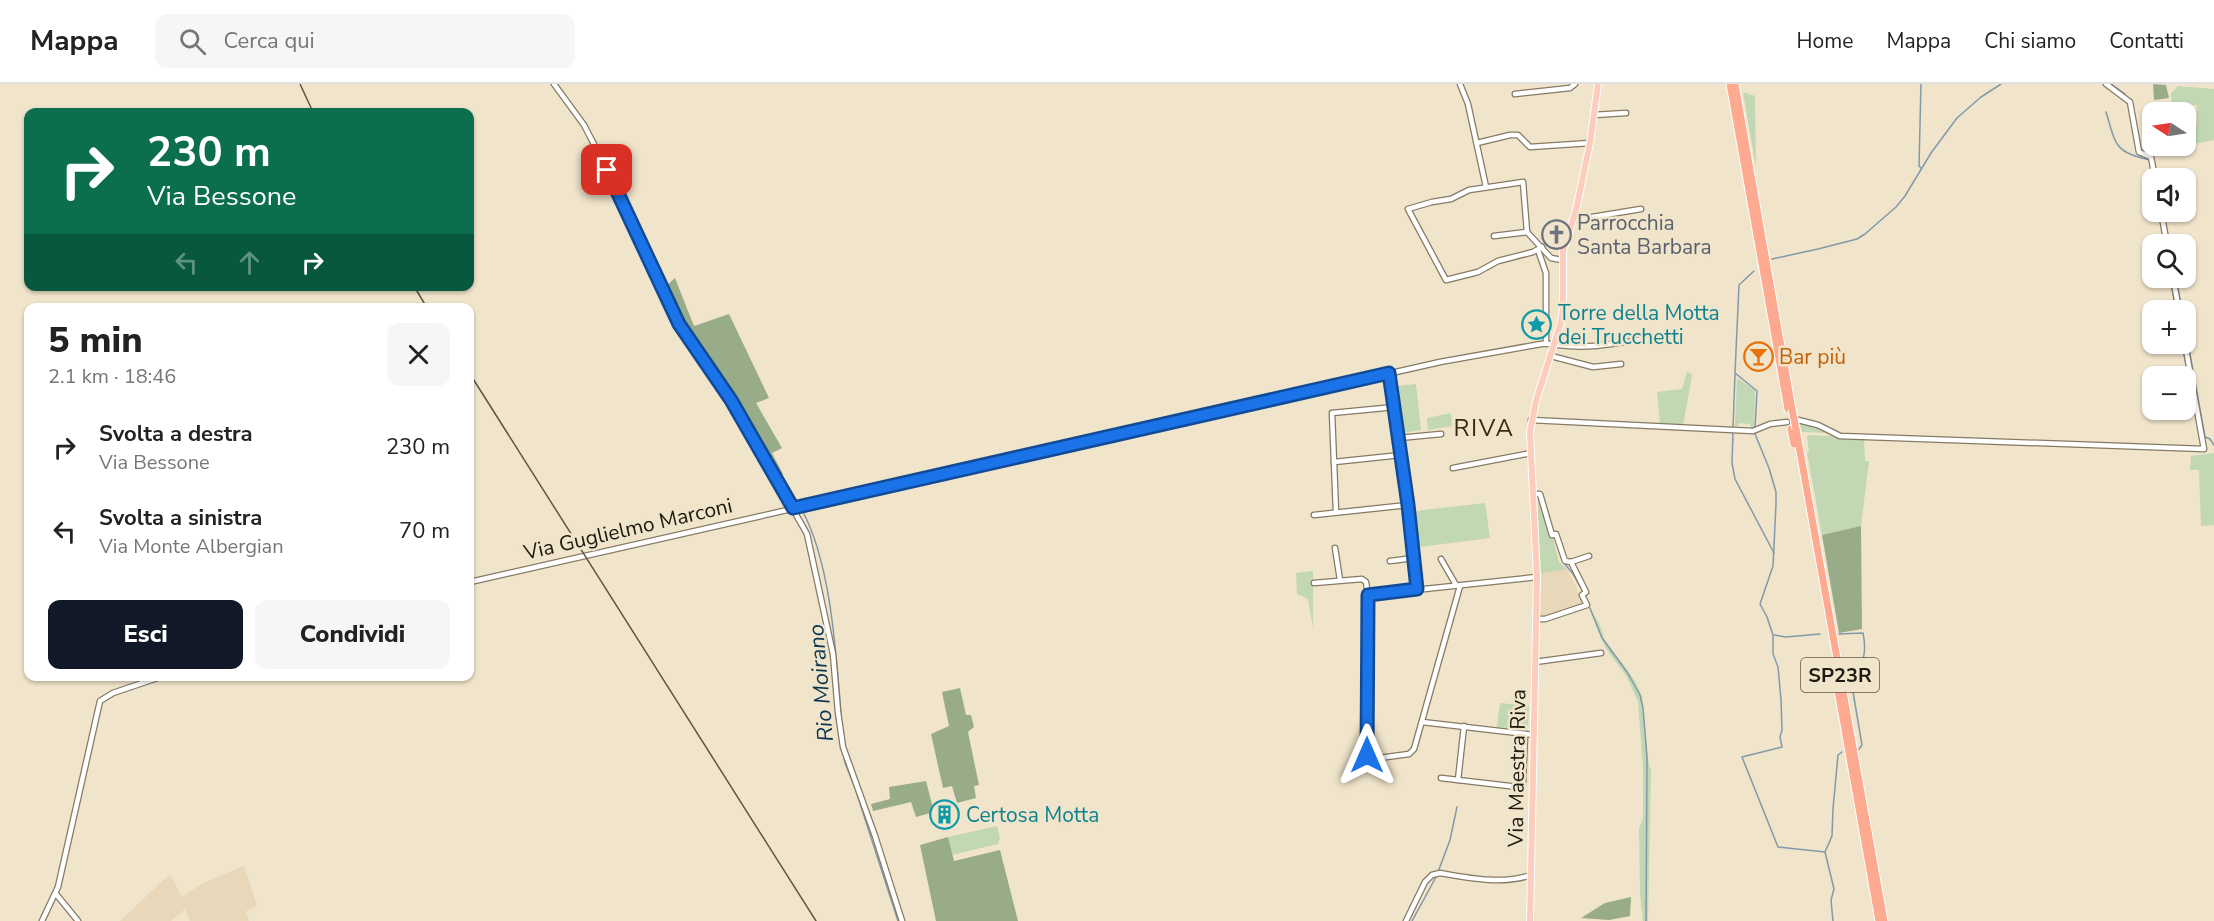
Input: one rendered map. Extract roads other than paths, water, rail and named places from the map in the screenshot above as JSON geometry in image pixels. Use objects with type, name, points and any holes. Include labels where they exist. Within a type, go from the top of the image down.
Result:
[{"type":"highway","name":"SP23R","points":[[1730,84],[1790,409]]},
{"type":"highway","name":"SP23R","points":[[1735,84],[1879,921]]},
{"type":"highway","name":"SP23R","points":[[1793,429],[1884,921]]},
{"type":"main road","name":"Via Maestra Riva","points":[[1530,921],[1537,577],[1531,453],[1532,420],[1563,309],[1562,260],[1566,238],[1574,220],[1590,143],[1597,84]]},
{"type":"street","points":[[554,84],[584,125],[679,324],[731,400],[807,534],[833,654],[838,715],[846,756],[902,921]]},
{"type":"street","points":[[1460,84],[1468,104],[1486,187]]},
{"type":"street","points":[[1515,94],[1570,88],[1575,84]]},
{"type":"street","points":[[2106,84],[2130,102],[2139,152],[2151,156],[2153,168]]},
{"type":"street","points":[[1594,115],[1626,113]]},
{"type":"street","points":[[1477,143],[1510,135],[1518,135],[1530,147],[1590,143]]},
{"type":"street","points":[[1540,248],[1498,261],[1478,272],[1446,280],[1408,209],[1451,199],[1469,190],[1523,182],[1527,232],[1553,259],[1562,260]]},
{"type":"street","points":[[1574,220],[1641,209]]},
{"type":"street","points":[[1494,236],[1527,232]]},
{"type":"street","points":[[1540,248],[1546,273],[1546,344]]},
{"type":"street","name":"Via Guglielmo Marconi","points":[[474,581],[1451,360],[1554,343],[1568,346],[1599,345],[1640,340]]},
{"type":"street","points":[[1798,420],[1818,425],[1840,436],[2204,449],[2187,354]]},
{"type":"street","points":[[1551,356],[1593,367],[1621,364]]},
{"type":"street","points":[[1389,373],[1408,505],[1417,589]]},
{"type":"street","points":[[1336,512],[1332,413],[1395,407]]},
{"type":"street","points":[[1532,420],[1753,431],[1770,424],[1786,422]]},
{"type":"street","points":[[1399,438],[1442,434]]},
{"type":"street","points":[[1453,468],[1531,453]]},
{"type":"street","points":[[1334,462],[1401,455]]},
{"type":"street","name":"Via Maestra Riva","points":[[1534,494],[1540,494],[1552,535],[1556,534],[1565,561],[1571,562],[1586,592],[1582,595],[1587,605],[1545,619],[1536,619]]},
{"type":"street","points":[[1314,514],[1408,505]]},
{"type":"street","points":[[1335,548],[1340,580]]},
{"type":"street","points":[[1571,562],[1589,556]]},
{"type":"street","points":[[1390,561],[1414,558]]},
{"type":"street","points":[[1314,583],[1365,579],[1368,595],[1367,755],[1372,759],[1409,754],[1413,749],[1422,722],[1458,585],[1441,560]]},
{"type":"street","points":[[1368,595],[1537,577]]},
{"type":"street","name":"Via Maestra Riva","points":[[1535,662],[1601,653]]},
{"type":"street","points":[[42,921],[56,894],[100,701],[113,693],[148,681]]},
{"type":"street","points":[[1422,722],[1534,735]]},
{"type":"street","points":[[1458,780],[1464,726]]},
{"type":"street","points":[[1441,778],[1518,787],[1523,782],[1525,734]]},
{"type":"street","points":[[1406,921],[1425,882],[1432,874],[1492,880],[1516,879],[1531,875]]},
{"type":"street","points":[[56,894],[78,921]]},
{"type":"waterway","points":[[1921,84],[1919,166],[1921,168]]},
{"type":"waterway","points":[[1772,259],[1857,239],[1865,234],[1905,196],[1931,153],[1957,118],[1981,97],[2001,84]]},
{"type":"waterway","points":[[2111,84],[2125,94]]},
{"type":"waterway","points":[[2106,112],[2112,132],[2122,150],[2150,160]]},
{"type":"waterway","points":[[1754,271],[1739,285],[1735,373],[1757,391],[1755,428]]},
{"type":"waterway","points":[[2172,288],[2174,300]]},
{"type":"waterway","points":[[2178,288],[2180,300]]},
{"type":"waterway","points":[[2184,354],[2201,438]]},
{"type":"waterway","points":[[2190,354],[2205,437],[2210,439],[2214,445]]},
{"type":"waterway","points":[[1733,428],[1735,374]]},
{"type":"waterway","points":[[1733,433],[1732,463],[1735,479],[1774,553]]},
{"type":"waterway","points":[[1755,434],[1776,492],[1773,566],[1760,604],[1773,635],[1773,654],[1778,667],[1782,747],[1742,757],[1778,847],[1825,852]]},
{"type":"waterway","name":"Rio Moirano","points":[[790,492],[799,504]]},
{"type":"waterway","name":"Rio Moirano","points":[[802,510],[812,531],[826,582],[841,714],[836,717],[845,763],[898,921]]},
{"type":"waterway","points":[[1549,515],[1550,521]]},
{"type":"waterway","points":[[1564,563],[1582,590]]},
{"type":"waterway","points":[[1590,608],[1602,638],[1627,672],[1640,695],[1643,708],[1647,758],[1646,921]]},
{"type":"waterway","points":[[1839,634],[1863,633],[1865,646],[1863,658],[1851,680],[1862,745],[1859,749]]},
{"type":"waterway","points":[[1774,635],[1786,637],[1820,634]]},
{"type":"waterway","points":[[1833,921],[1831,900],[1834,889],[1825,852],[1832,836],[1838,755],[1842,752]]},
{"type":"waterway","points":[[1438,872],[1450,840],[1457,807]]},
{"type":"waterway","points":[[1412,921],[1436,877]]},
{"type":"railway","points":[[300,84],[311,108]]},
{"type":"railway","points":[[417,291],[424,303]]},
{"type":"railway","points":[[474,380],[816,921]]},
{"type":"place","name":"Parrocchia Santa Barbara","points":[[1556,235]]},
{"type":"place","name":"Torre della Motta dei Trucchetti","points":[[1537,325]]},
{"type":"place","name":"Bar più","points":[[1758,357]]},
{"type":"place","name":"Certosa Motta","points":[[945,815]]},
{"type":"district","name":"RIVA","points":[[1484,428]]}]
